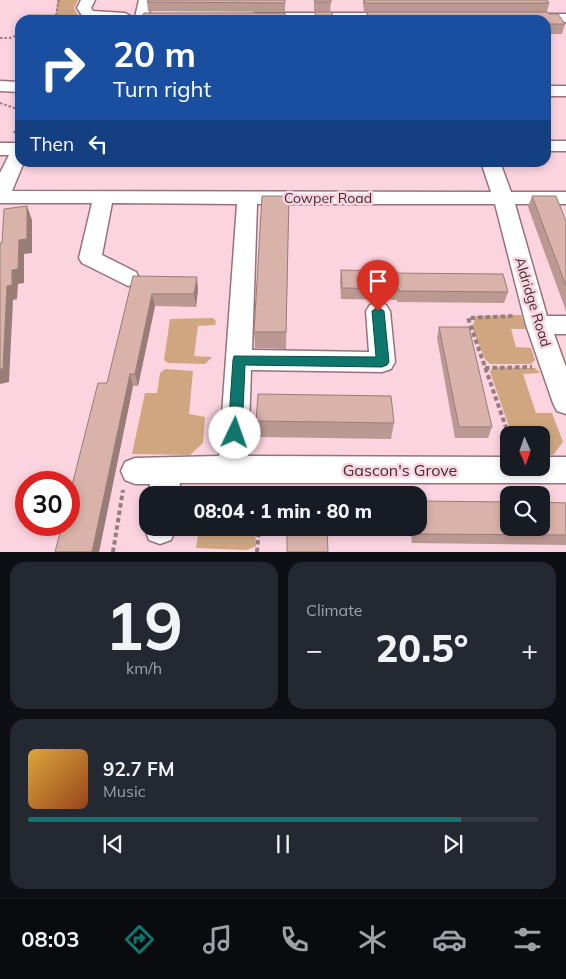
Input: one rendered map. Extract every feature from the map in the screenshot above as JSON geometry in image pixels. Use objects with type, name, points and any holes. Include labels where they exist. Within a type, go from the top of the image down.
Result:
[{"type":"street","points":[[88,0],[84,8],[88,14],[92,15]]},
{"type":"street","points":[[146,0],[147,15]]},
{"type":"street","points":[[551,18],[566,18]]},
{"type":"street","points":[[0,86],[15,87]]},
{"type":"street","points":[[551,91],[566,91]]},
{"type":"street","points":[[551,146],[566,146]]},
{"type":"street","points":[[0,149],[15,150]]},
{"type":"street","points":[[0,196],[15,162]]},
{"type":"street","name":"Aldridge Road","points":[[492,167],[504,199],[537,320],[566,403]]},
{"type":"street","name":"Cowper Road","points":[[0,196],[566,198]]},
{"type":"street","points":[[103,197],[90,258],[128,278]]},
{"type":"street","points":[[233,469],[247,198]]},
{"type":"street","points":[[239,360],[382,362],[378,311]]},
{"type":"street","points":[[537,320],[566,325]]},
{"type":"street","name":"Gascon's Grove","points":[[135,471],[165,483],[233,469],[566,470]]},
{"type":"path","points":[[56,15],[59,0]]},
{"type":"path","points":[[0,38],[15,36]]},
{"type":"path","points":[[0,103],[15,108]]},
{"type":"path","points":[[505,426],[468,318],[537,320]]},
{"type":"path","points":[[485,368],[554,367]]},
{"type":"path","points":[[113,552],[127,471],[135,471]]},
{"type":"path","points":[[257,552],[258,536]]},
{"type":"shaded area","points":[[57,0],[78,0],[74,8],[80,15],[56,15]]},
{"type":"shaded area","points":[[521,315],[526,329],[511,329],[516,347],[531,348],[535,360],[531,364],[490,364],[485,359],[472,328],[476,316]]},
{"type":"shaded area","points":[[213,318],[216,321],[215,325],[198,326],[194,356],[212,357],[205,364],[168,363],[164,360],[170,319]]},
{"type":"shaded area","points":[[493,367],[535,368],[540,373],[523,374],[536,413],[552,413],[563,442],[553,455],[550,455],[550,426],[509,426],[490,372]]},
{"type":"shaded area","points":[[165,369],[193,371],[189,414],[205,417],[203,443],[190,455],[132,454],[145,393],[157,393],[160,373]]},
{"type":"shaded area","points":[[198,536],[255,536],[256,546],[247,550],[196,548]]},
{"type":"building","points":[[148,0],[285,0],[285,3],[147,2]]},
{"type":"building","points":[[314,0],[331,0],[331,2],[315,2]]},
{"type":"building","points":[[364,0],[547,0],[549,3],[365,3]]},
{"type":"building","points":[[315,12],[332,12],[332,15],[315,15]]},
{"type":"building","points":[[367,12],[547,12],[549,14],[558,14],[565,24],[551,24],[551,15],[367,15]]},
{"type":"building","points":[[144,13],[285,13],[285,15],[143,15]]},
{"type":"building","points":[[262,196],[289,196],[286,332],[254,332]]},
{"type":"building","points":[[532,196],[556,196],[566,221],[566,286]]},
{"type":"building","points":[[27,206],[27,239],[19,240],[18,269],[12,270],[12,285],[7,286],[3,369],[0,369],[0,243],[2,243],[4,209]]},
{"type":"building","points":[[341,270],[387,271],[387,273],[503,274],[508,292],[399,291],[399,289],[342,288]]},
{"type":"building","points":[[133,276],[197,277],[194,294],[152,294],[135,374],[130,374],[92,552],[55,552],[59,536],[80,536],[80,471],[76,471],[98,383],[107,383]]},
{"type":"building","points":[[439,327],[469,327],[492,427],[459,427]]},
{"type":"building","points":[[258,394],[391,396],[394,423],[256,421]]},
{"type":"building","points":[[427,501],[500,502],[500,535],[427,534]]},
{"type":"building","points":[[550,502],[566,503],[566,535],[550,535]]},
{"type":"building","points":[[287,536],[327,536],[328,552],[287,552]]},
{"type":"route","points":[[235,433],[239,360],[382,362],[378,311]]}]
